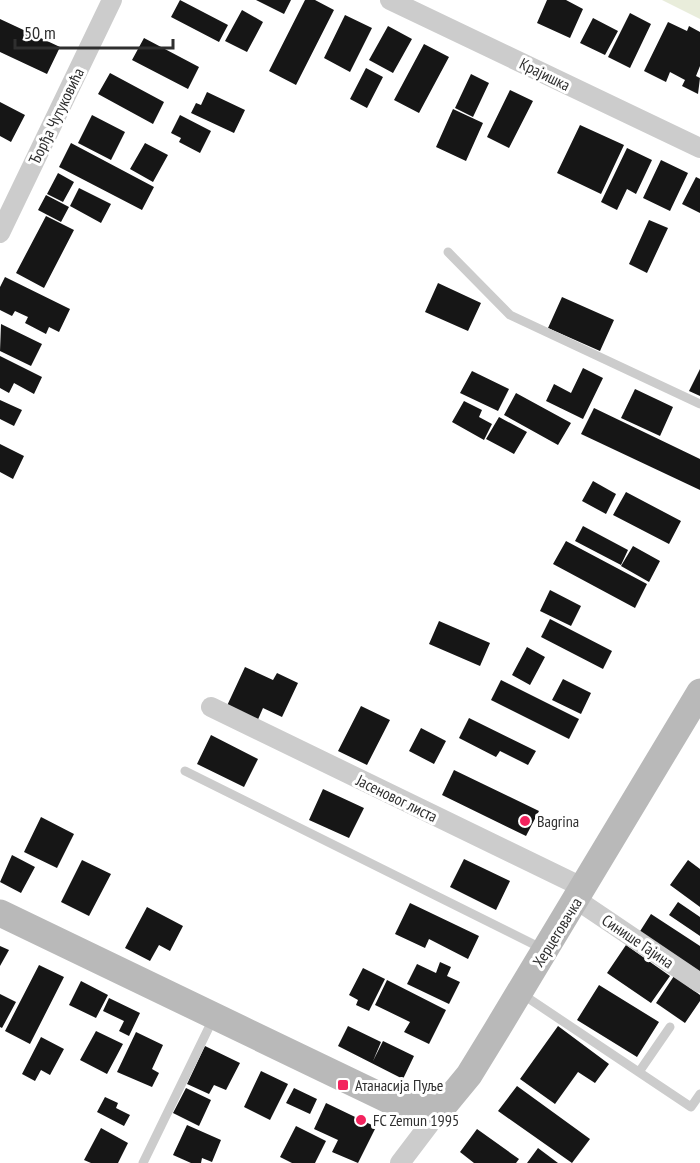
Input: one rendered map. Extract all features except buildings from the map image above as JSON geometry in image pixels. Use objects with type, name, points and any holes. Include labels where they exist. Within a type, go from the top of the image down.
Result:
[{"type":"street","name":"Ђорђа Чутуковића","points":[[0,233],[112,0]]},
{"type":"street","name":"Крајишка","points":[[390,0],[700,148]]},
{"type":"street","name":"Херцеговачка","points":[[400,1163],[469,1075],[700,692]]},
{"type":"street","name":"Јасеновог листа","points":[[211,707],[580,894]]},
{"type":"street","name":"Синише Гајина","points":[[580,894],[700,983]]},
{"type":"street","points":[[0,913],[393,1102],[441,1109]]},
{"type":"lane","points":[[448,252],[510,315],[524,324],[700,404]]},
{"type":"lane","points":[[185,771],[546,950]]},
{"type":"lane","points":[[520,992],[691,1107],[700,1094]]},
{"type":"lane","points":[[143,1163],[214,1017]]},
{"type":"lane","points":[[639,1072],[670,1027]]},
{"type":"green space","points":[[662,0],[700,0],[700,19]]},
{"type":"place","name":"Bagrina","points":[[525,821]]},
{"type":"place","name":"Атанасија Пуље","points":[[343,1085]]},
{"type":"place","name":"FC Zemun 1995","points":[[361,1120]]}]
